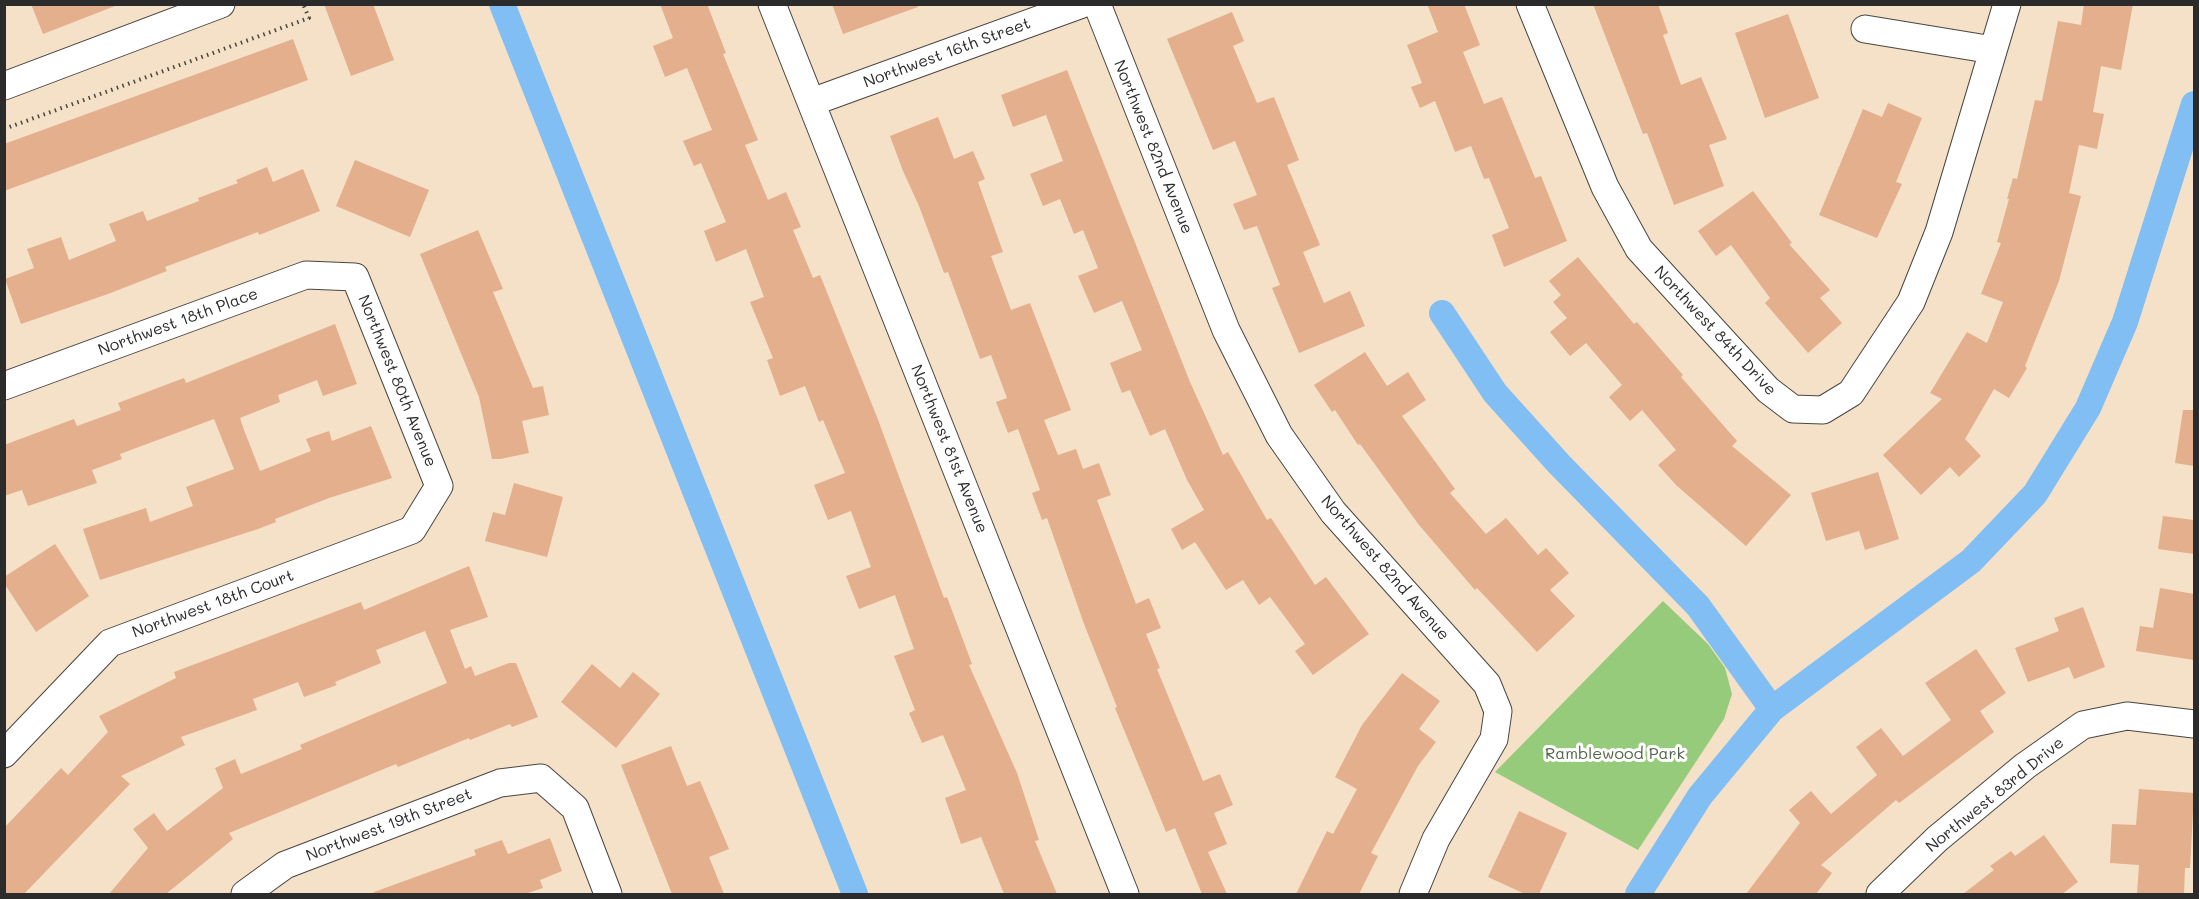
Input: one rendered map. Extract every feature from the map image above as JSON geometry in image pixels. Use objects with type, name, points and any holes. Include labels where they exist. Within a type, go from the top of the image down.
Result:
[{"type":"street","points":[[4,86],[221,4]]},
{"type":"street","name":"Northwest 81st Avenue","points":[[772,4],[1125,894]]},
{"type":"street","name":"Northwest 16th Street","points":[[812,102],[1082,4]]},
{"type":"street","name":"Northwest 82nd Avenue","points":[[1097,4],[1226,330],[1279,435],[1333,512],[1487,684],[1498,711],[1494,739],[1436,839],[1413,894]]},
{"type":"street","name":"Northwest 84th Drive","points":[[1530,4],[1605,187],[1639,249],[1768,390],[1793,409],[1822,410],[1851,393],[1911,302],[1939,232],[2007,4]]},
{"type":"street","points":[[1865,29],[1993,50]]},
{"type":"street","name":"Northwest 18th Place","points":[[4,386],[306,275],[355,277]]},
{"type":"street","name":"Northwest 80th Avenue","points":[[355,277],[439,486]]},
{"type":"street","name":"Northwest 18th Court","points":[[4,754],[110,643],[412,530],[439,486]]},
{"type":"street","name":"Northwest 83rd Drive","points":[[1880,894],[1937,838],[2025,766],[2083,725],[2127,716],[2194,724]]},
{"type":"street","name":"Northwest 19th Street","points":[[245,894],[285,865],[500,783],[541,778],[575,808],[608,894]]},
{"type":"path","points":[[4,129],[309,18],[303,4]]},
{"type":"green space","name":"Ramblewood Park","points":[[1663,601],[1708,644],[1725,668],[1732,694],[1724,719],[1638,850],[1495,772]]},
{"type":"building","points":[[31,4],[114,4],[115,6],[43,34]]},
{"type":"building","points":[[324,4],[373,4],[394,60],[351,76]]},
{"type":"building","points":[[660,4],[707,4],[726,53],[723,54],[758,140],[745,145],[768,200],[786,192],[801,227],[793,230],[813,278],[820,275],[877,417],[944,598],[947,597],[972,664],[969,665],[1017,773],[1039,840],[1035,841],[1057,894],[1004,894],[981,837],[961,844],[945,798],[966,790],[943,735],[922,743],[909,713],[915,710],[894,656],[914,649],[895,595],[859,609],[846,576],[871,567],[851,511],[828,520],[814,485],[845,473],[823,420],[819,422],[805,386],[780,396],[767,360],[773,358],[750,302],[764,297],[746,249],[716,262],[704,231],[726,222],[701,163],[694,166],[683,141],[712,130],[687,68],[665,77],[653,46],[673,38]]},
{"type":"building","points":[[832,4],[918,4],[918,7],[843,34]]},
{"type":"building","points":[[1427,4],[1464,4],[1480,45],[1463,52],[1484,104],[1502,97],[1535,178],[1541,176],[1567,241],[1504,267],[1492,235],[1509,228],[1489,178],[1484,179],[1471,146],[1455,152],[1435,101],[1420,108],[1411,87],[1422,83],[1407,45],[1438,32]]},
{"type":"building","points":[[1593,4],[1658,4],[1668,33],[1663,35],[1681,85],[1701,77],[1727,139],[1709,145],[1724,186],[1674,205],[1647,133],[1643,134]]},
{"type":"building","points":[[2084,4],[2133,4],[2121,70],[2101,66],[2093,112],[2104,114],[2097,149],[2079,145],[2069,193],[2081,196],[2059,281],[2025,366],[2027,368],[2009,398],[1994,389],[1965,439],[1981,456],[1959,477],[1950,467],[1921,495],[1883,455],[1942,399],[1930,393],[1967,332],[1987,343],[2003,302],[1981,294],[2001,243],[1997,242],[2009,199],[2007,199],[2013,178],[2017,179],[2035,100],[2042,101],[2058,21],[2081,25]]},
{"type":"building","points":[[1232,12],[1244,41],[1233,46],[1257,103],[1274,97],[1299,160],[1287,165],[1320,245],[1303,252],[1324,303],[1350,291],[1365,326],[1299,353],[1272,288],[1280,285],[1257,226],[1244,230],[1233,204],[1257,195],[1235,141],[1213,150],[1167,39]]},
{"type":"building","points":[[1788,14],[1819,98],[1765,118],[1735,33]]},
{"type":"building","points":[[293,39],[308,80],[4,191],[4,144]]},
{"type":"building","points":[[1067,70],[1190,382],[1223,455],[1228,452],[1267,520],[1271,518],[1315,585],[1326,577],[1369,634],[1313,675],[1295,651],[1305,644],[1270,597],[1259,605],[1243,580],[1226,590],[1195,542],[1182,550],[1171,529],[1204,510],[1187,480],[1165,429],[1150,436],[1130,390],[1122,393],[1110,363],[1142,350],[1122,301],[1094,313],[1078,276],[1098,268],[1083,230],[1074,234],[1060,199],[1043,206],[1030,174],[1063,161],[1046,115],[1013,127],[1001,95]]},
{"type":"building","points":[[1888,103],[1922,118],[1896,182],[1902,184],[1877,238],[1819,215],[1863,109],[1882,117]]},
{"type":"building","points":[[938,117],[954,159],[973,151],[985,179],[978,182],[1003,252],[991,256],[1011,310],[1030,303],[1071,410],[1044,420],[1058,455],[1076,449],[1083,469],[1099,463],[1111,495],[1097,500],[1136,604],[1149,598],[1161,628],[1146,634],[1160,668],[1157,669],[1203,781],[1220,774],[1233,805],[1214,813],[1227,844],[1208,852],[1227,894],[1202,894],[1175,828],[1166,832],[1115,708],[1117,707],[1084,624],[1047,518],[1042,520],[1032,493],[1040,490],[1018,429],[1008,433],[996,402],[1007,398],[991,355],[980,359],[948,272],[944,273],[903,171],[890,136]]},
{"type":"building","points":[[355,160],[429,190],[410,237],[336,206]]},
{"type":"building","points":[[267,167],[273,182],[303,169],[320,211],[259,235],[258,232],[165,267],[167,271],[108,294],[21,324],[5,279],[34,268],[27,249],[61,237],[69,260],[116,241],[109,224],[143,211],[147,221],[199,201],[198,198],[238,183],[236,180]]},
{"type":"building","points":[[1753,191],[1792,243],[1789,244],[1830,290],[1820,298],[1842,323],[1808,353],[1765,303],[1770,298],[1731,245],[1716,256],[1698,231]]},
{"type":"building","points":[[478,230],[503,289],[493,292],[533,388],[543,386],[549,415],[522,421],[529,453],[500,459],[492,459],[479,397],[420,254]]},
{"type":"building","points":[[1578,257],[1634,324],[1637,322],[1683,375],[1681,377],[1737,441],[1732,446],[1791,495],[1746,546],[1676,485],[1658,465],[1676,450],[1642,410],[1630,421],[1609,397],[1622,385],[1586,343],[1570,356],[1550,332],[1567,318],[1553,302],[1561,295],[1549,281]]},
{"type":"building","points":[[335,324],[357,384],[323,396],[317,380],[278,395],[280,402],[240,418],[244,430],[260,471],[311,451],[306,439],[329,431],[332,441],[371,426],[392,478],[329,498],[275,519],[276,522],[258,529],[100,580],[83,529],[146,508],[150,522],[193,506],[186,487],[234,469],[214,419],[120,454],[122,459],[92,470],[97,483],[28,506],[22,490],[4,496],[4,445],[74,419],[77,426],[121,410],[118,403],[184,378],[186,383]]},
{"type":"building","points":[[1365,352],[1387,386],[1408,372],[1426,400],[1402,416],[1455,489],[1450,493],[1486,534],[1506,518],[1538,555],[1546,548],[1569,573],[1550,590],[1575,616],[1537,652],[1477,588],[1475,590],[1419,525],[1314,385]]},
{"type":"building","points":[[2183,410],[2194,410],[2194,466],[2175,463]]},
{"type":"building","points":[[1878,472],[1899,539],[1865,550],[1859,531],[1826,541],[1811,493]]},
{"type":"building","points":[[514,483],[563,497],[547,557],[485,541],[493,512],[505,515]]},
{"type":"building","points":[[2163,516],[2194,520],[2194,554],[2158,549]]},
{"type":"building","points":[[55,544],[89,596],[36,632],[4,583],[4,577]]},
{"type":"building","points":[[469,566],[488,617],[450,630],[465,669],[471,666],[475,676],[509,663],[516,663],[538,717],[512,727],[510,724],[470,740],[469,738],[398,767],[396,764],[229,833],[233,839],[166,894],[109,894],[148,848],[133,829],[154,813],[167,831],[223,788],[215,768],[235,759],[241,774],[302,749],[300,745],[447,683],[425,631],[376,650],[381,663],[335,682],[337,685],[304,697],[298,682],[253,699],[257,710],[181,737],[185,745],[121,776],[130,784],[24,894],[4,894],[4,828],[61,768],[68,775],[108,732],[99,716],[176,678],[174,672],[361,602],[364,610]]},
{"type":"building","points":[[2160,588],[2194,594],[2194,660],[2136,651],[2140,626],[2153,628]]},
{"type":"building","points":[[2083,607],[2105,667],[2074,679],[2069,667],[2028,682],[2015,648],[2059,631],[2054,618]]},
{"type":"building","points":[[1976,649],[2006,693],[1980,711],[1994,732],[1899,803],[1896,800],[1821,865],[1832,873],[1816,894],[1746,894],[1800,823],[1789,810],[1811,791],[1831,814],[1877,775],[1856,747],[1881,728],[1903,756],[1951,720],[1925,683]]},
{"type":"building","points":[[592,664],[620,688],[633,672],[660,694],[616,748],[561,702]]},
{"type":"building","points":[[1402,673],[1440,701],[1419,729],[1436,742],[1418,766],[1371,853],[1378,856],[1359,894],[1296,894],[1327,831],[1333,834],[1357,789],[1335,777],[1362,725]]},
{"type":"building","points":[[671,746],[687,786],[700,781],[729,849],[709,857],[724,894],[672,894],[621,765]]},
{"type":"building","points":[[2139,789],[2194,793],[2190,868],[2185,868],[2184,894],[2137,894],[2139,865],[2110,863],[2112,824],[2136,825]]},
{"type":"building","points":[[1519,811],[1567,833],[1539,894],[1525,894],[1488,877]]},
{"type":"building","points":[[2044,835],[2078,882],[2062,894],[1963,894],[1994,870],[1990,866],[2011,851],[2015,856]]},
{"type":"building","points":[[550,838],[562,871],[540,880],[543,888],[525,894],[374,894],[374,892],[476,855],[474,850],[502,840],[508,854]]},
{"type":"waterway","points":[[502,4],[855,894]]},
{"type":"waterway","points":[[1638,894],[1700,796],[1772,709],[1971,561],[2035,494],[2088,408],[2125,322],[2194,104]]},
{"type":"waterway","points":[[1442,313],[1495,393],[1559,464],[1698,606],[1772,709]]}]
